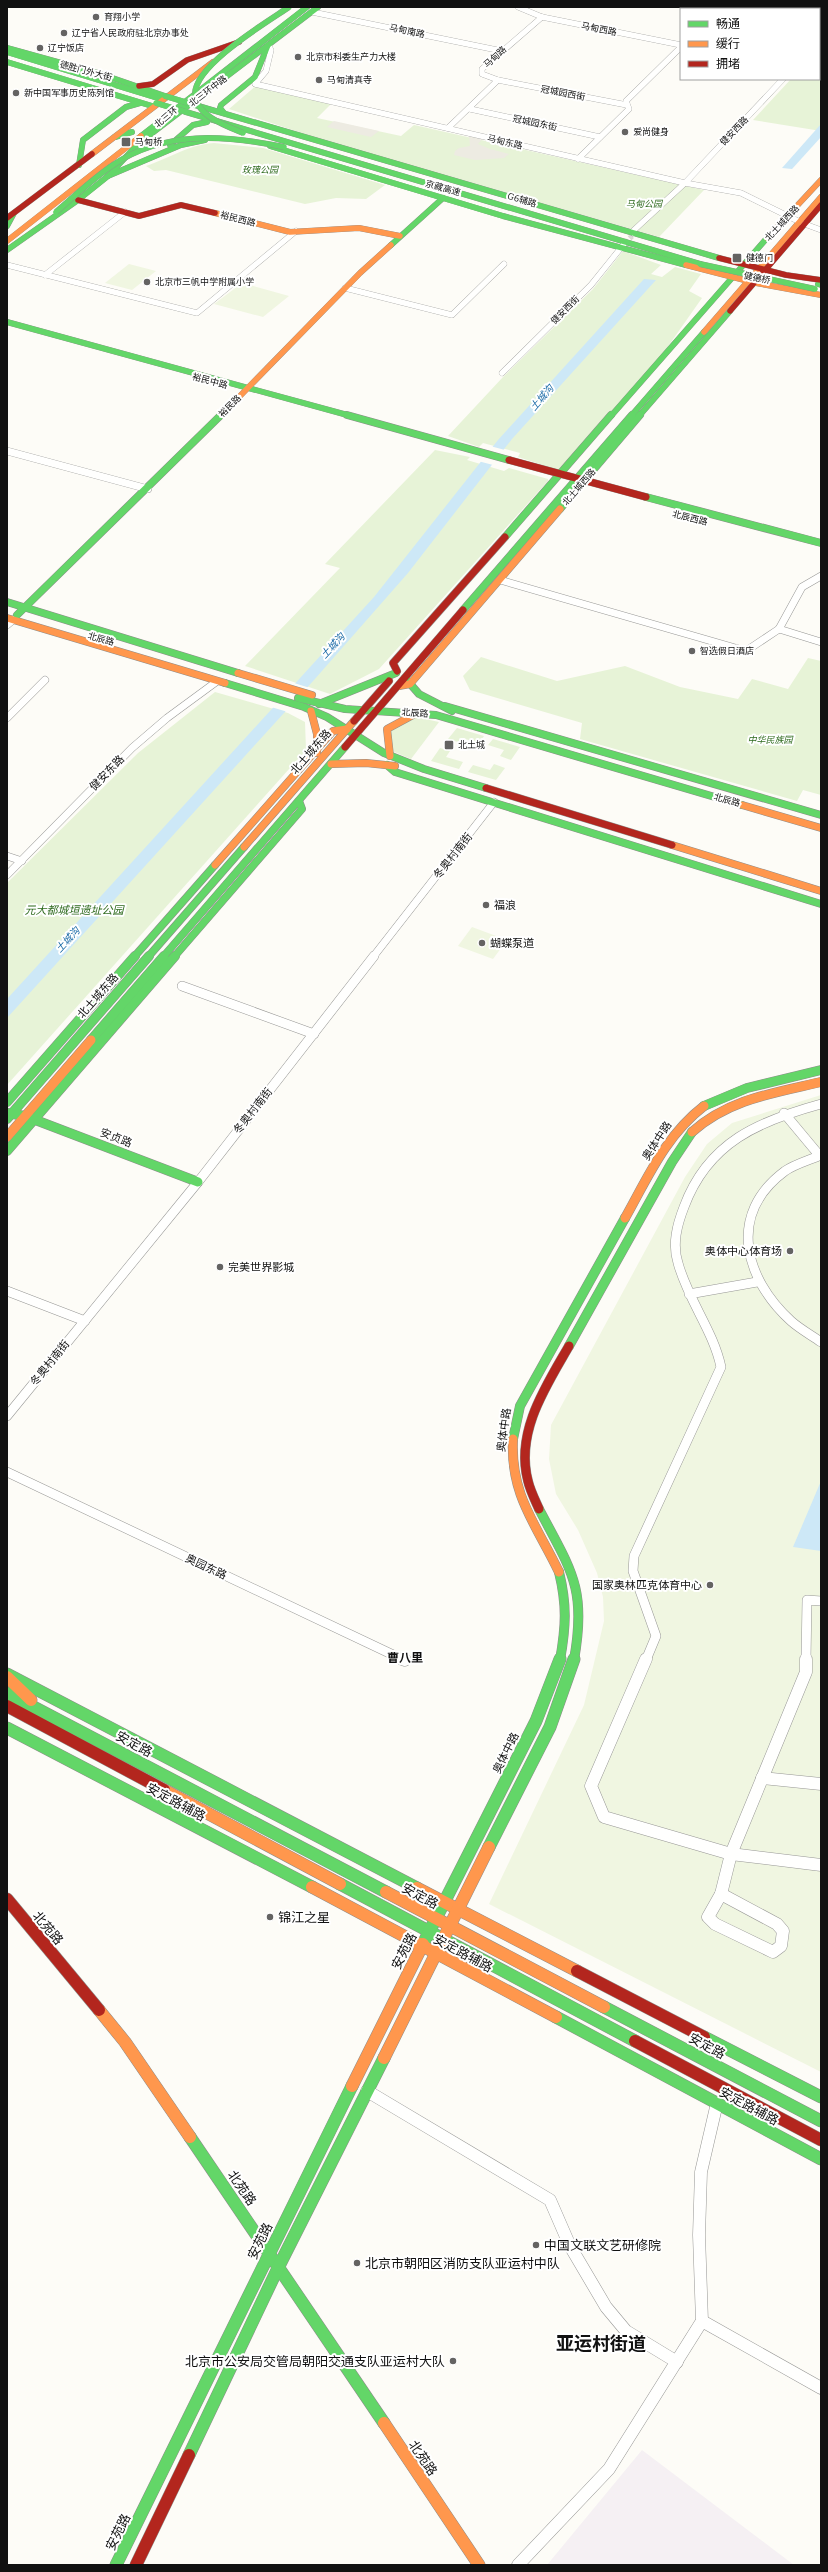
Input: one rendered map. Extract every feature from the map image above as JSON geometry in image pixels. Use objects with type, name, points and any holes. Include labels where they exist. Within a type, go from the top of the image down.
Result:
[{"type":"main road","name":"北三环中路","points":[[9,214],[204,73],[239,42],[283,7]]},
{"type":"main road","points":[[268,19],[293,7]]},
{"type":"main road","points":[[283,148],[220,123],[204,110],[195,91],[199,80],[208,68],[293,7]]},
{"type":"main road","name":"北三环","points":[[7,227],[132,132],[204,73],[293,7]]},
{"type":"main road","name":"北三环中路","points":[[7,250],[78,200],[108,176],[140,143],[294,26],[311,8]]},
{"type":"main road","name":"北三环","points":[[7,242],[145,135],[214,77],[311,8]]},
{"type":"main road","points":[[133,85],[144,86],[157,82],[194,57],[239,42]]},
{"type":"main road","points":[[224,113],[220,108],[224,102],[246,85],[259,72],[268,45]]},
{"type":"main road","name":"德胜门外大街","points":[[7,48],[133,85],[158,99]]},
{"type":"main road","points":[[7,52],[62,65]]},
{"type":"main road","name":"德胜门外大街","points":[[7,52],[158,99]]},
{"type":"main road","name":"德胜门外大街","points":[[7,60],[158,99]]},
{"type":"main road","name":"德胜门外大街","points":[[7,60],[124,102]]},
{"type":"main road","points":[[182,64],[194,62],[204,73]]},
{"type":"main road","points":[[214,77],[232,73],[250,76],[246,85]]},
{"type":"main road","points":[[157,82],[153,88],[158,99]]},
{"type":"main road","points":[[78,165],[82,140],[93,132],[124,102],[142,103],[158,99],[191,113],[207,122],[225,128],[246,141]]},
{"type":"main road","points":[[115,168],[150,156],[168,147],[191,113],[224,102]]},
{"type":"main road","name":"G6辅路","points":[[191,113],[224,113],[497,192],[633,235],[723,260],[786,275],[820,287]]},
{"type":"main road","name":"京藏高速","points":[[191,113],[555,221],[702,261]]},
{"type":"main road","name":"京藏高速","points":[[191,113],[334,150],[462,187],[702,261]]},
{"type":"main road","points":[[93,132],[100,136],[115,137],[132,132]]},
{"type":"main road","points":[[252,132],[283,148]]},
{"type":"main road","points":[[295,134],[334,150]]},
{"type":"main road","points":[[145,135],[140,143],[150,149],[168,147]]},
{"type":"main road","points":[[7,242],[56,212],[125,157],[164,141],[188,136],[234,136],[283,148],[467,200],[555,221]]},
{"type":"main road","points":[[108,176],[189,142],[212,140],[246,141]]},
{"type":"main road","name":"G6辅路","points":[[246,141],[283,148],[443,198],[531,223],[622,245],[712,272],[781,288],[820,287]]},
{"type":"main road","name":"北土城西路","points":[[407,681],[744,280],[767,270],[821,180]]},
{"type":"main road","points":[[462,187],[497,192]]},
{"type":"main road","name":"北土城西路","points":[[795,222],[821,188]]},
{"type":"main road","name":"北土城西路","points":[[356,735],[398,686],[407,681],[500,580],[575,481],[744,280],[750,266],[821,197]]},
{"type":"main road","name":"裕民路","points":[[10,621],[148,489],[345,288],[443,198]]},
{"type":"main road","name":"裕民西路","points":[[78,200],[139,216],[181,205],[296,231],[359,228],[400,236]]},
{"type":"main road","points":[[467,200],[531,223]]},
{"type":"main road","name":"北土城西路","points":[[795,222],[821,205]]},
{"type":"main road","points":[[7,227],[9,214]]},
{"type":"main road","points":[[712,272],[723,260]]},
{"type":"main road","name":"健德桥","points":[[702,261],[820,287]]},
{"type":"main road","points":[[781,288],[786,275]]},
{"type":"main road","name":"裕民中路","points":[[7,322],[247,389]]},
{"type":"main road","name":"裕民中路","points":[[7,325],[437,439],[509,461]]},
{"type":"main road","name":"北辰西路","points":[[509,461],[821,551]]},
{"type":"main road","name":"北土城西路","points":[[347,729],[397,672],[575,481]]},
{"type":"main road","name":"北辰西路","points":[[575,481],[661,499],[821,538]]},
{"type":"main road","name":"北辰西路","points":[[575,481],[821,547]]},
{"type":"main road","name":"北辰西路","points":[[661,499],[821,543]]},
{"type":"main road","name":"北辰路","points":[[7,602],[279,692],[310,704],[327,717],[390,756],[422,768],[821,891]]},
{"type":"main road","name":"北辰路","points":[[7,612],[10,621]]},
{"type":"main road","name":"北辰路","points":[[10,621],[279,692]]},
{"type":"main road","name":"北辰路","points":[[10,621],[193,682],[216,682],[279,692]]},
{"type":"main road","points":[[279,692],[310,704],[319,704],[397,672]]},
{"type":"main road","points":[[407,681],[419,694],[445,706],[469,724]]},
{"type":"main road","points":[[310,704],[317,734],[318,762]]},
{"type":"main road","name":"北辰路","points":[[319,704],[364,710],[436,715],[821,828]]},
{"type":"main road","name":"北辰路","points":[[445,706],[821,815]]},
{"type":"main road","points":[[390,756],[387,729],[399,720],[419,713]]},
{"type":"main road","name":"北土城东路","points":[[7,1102],[333,730],[347,729]]},
{"type":"main road","name":"北土城东路","points":[[8,1115],[18,1106],[347,729]]},
{"type":"main road","name":"北土城东路","points":[[7,1137],[356,735]]},
{"type":"main road","points":[[331,764],[387,765],[422,768]]},
{"type":"main road","points":[[387,765],[395,772],[821,904]]},
{"type":"main road","name":"北土城东路","points":[[7,1152],[302,809],[299,800]]},
{"type":"main road","points":[[224,870],[244,877]]},
{"type":"main road","name":"奥体中路","points":[[435,1918],[545,1701],[554,1679],[565,1637],[565,1608],[561,1583],[553,1559],[528,1517],[512,1472],[512,1442],[520,1406],[662,1152],[682,1123],[711,1102],[739,1090],[821,1070]]},
{"type":"main road","name":"奥体中路","points":[[444,1937],[560,1706],[578,1650],[579,1601],[568,1564],[539,1510],[527,1479],[525,1446],[532,1412],[672,1162],[694,1130],[722,1109],[754,1098],[821,1082]]},
{"type":"main road","points":[[7,1102],[18,1106],[25,1116]]},
{"type":"main road","name":"安贞路","points":[[8,1115],[25,1116],[198,1182]]},
{"type":"main road","points":[[7,1674],[458,1910],[821,2097]]},
{"type":"main road","points":[[7,1677],[42,1711]]},
{"type":"main road","name":"安定路","points":[[7,1693],[821,2121]]},
{"type":"main road","points":[[7,1706],[309,1865],[821,2140]]},
{"type":"main road","name":"安定路辅路","points":[[7,1728],[422,1945],[436,1954],[821,2159]]},
{"type":"main road","points":[[309,1865],[329,1897]]},
{"type":"main road","name":"北苑路","points":[[7,1899],[125,2042],[269,2251],[479,2565]]},
{"type":"main road","name":"安苑路","points":[[116,2565],[269,2251],[435,1918]]},
{"type":"main road","points":[[136,2565],[279,2266],[444,1937]]},
{"type":"street","name":"马甸西路","points":[[518,7],[542,17],[680,46]]},
{"type":"street","name":"马甸南路","points":[[311,8],[502,51]]},
{"type":"street","name":"马甸路","points":[[448,128],[470,110],[498,80],[482,74],[482,70],[542,17]]},
{"type":"street","name":"马甸东路","points":[[268,45],[271,50],[266,71],[256,84],[578,159],[684,183],[746,195],[795,222],[821,230]]},
{"type":"street","points":[[578,159],[629,109],[627,101],[680,47]]},
{"type":"street","name":"冠城园西街","points":[[498,80],[628,105]]},
{"type":"street","name":"健安西路","points":[[633,235],[681,190],[684,183],[782,80]]},
{"type":"street","name":"冠城园东街","points":[[470,110],[600,137]]},
{"type":"street","points":[[45,275],[125,212]]},
{"type":"street","points":[[7,265],[197,313],[296,231]]},
{"type":"street","name":"健安西街","points":[[502,373],[591,285],[622,245]]},
{"type":"street","points":[[345,288],[445,315],[452,315],[504,264]]},
{"type":"street","points":[[7,451],[148,489]]},
{"type":"street","points":[[500,580],[746,651],[779,629],[802,587],[821,576]]},
{"type":"street","points":[[779,629],[821,642]]},
{"type":"street","points":[[8,715],[45,680]]},
{"type":"street","name":"健安东路","points":[[7,875],[132,748],[166,718],[216,682]]},
{"type":"street","name":"冬奥村南街","points":[[7,1416],[198,1182],[494,802]]},
{"type":"street","points":[[7,856],[22,861]]},
{"type":"street","points":[[182,986],[314,1034]]},
{"type":"street","points":[[821,1104],[784,1113],[750,1128],[721,1148],[698,1175],[684,1203],[675,1234],[676,1261],[689,1294],[719,1351],[721,1367],[634,1556],[633,1571],[656,1636],[591,1786],[604,1816],[692,1844],[731,1854],[821,1865]]},
{"type":"street","points":[[784,1113],[820,1155],[783,1173],[765,1190],[752,1211],[746,1246],[757,1282],[782,1315],[800,1329],[821,1342]]},
{"type":"street","points":[[689,1294],[757,1282]]},
{"type":"street","points":[[7,1291],[85,1321]]},
{"type":"street","name":"奥园东路","points":[[7,1472],[405,1660]]},
{"type":"street","points":[[721,1894],[776,1924],[783,1931],[781,1946],[773,1952],[715,1924],[708,1917],[721,1894],[731,1854],[806,1672],[806,1600],[821,1601]]},
{"type":"street","points":[[762,1778],[821,1784]]},
{"type":"street","points":[[367,2091],[550,2200],[570,2246],[606,2307],[626,2331],[677,2362]]},
{"type":"street","points":[[518,2565],[609,2469],[702,2321],[699,2235],[701,2172],[717,2103]]},
{"type":"street","points":[[702,2321],[821,2388]]},
{"type":"shaded area","points":[[334,121],[379,131],[371,137],[327,127]]},
{"type":"shaded area","points":[[469,135],[483,138],[478,144],[509,154],[504,158],[475,160],[454,155],[455,151],[459,148],[470,146]]},
{"type":"shaded area","points":[[642,2450],[794,2565],[547,2565]]},
{"type":"green space","points":[[821,47],[821,131],[753,120],[790,80],[820,80]]},
{"type":"green space","name":"马甸公园","points":[[257,85],[331,104],[317,118],[401,136],[414,125],[704,190],[659,237],[326,141],[229,109]]},
{"type":"green space","name":"玫瑰公园","points":[[214,143],[263,148],[385,185],[366,199],[336,198],[305,204],[166,170],[154,171],[146,166],[187,149]]},
{"type":"green space","points":[[623,251],[661,265],[651,274],[662,277],[675,267],[701,274],[689,291],[702,298],[657,362],[558,470],[518,457],[520,453],[483,443],[479,447],[448,436],[503,377],[593,289]]},
{"type":"green space","points":[[129,264],[156,271],[132,290],[105,283]]},
{"type":"green space","points":[[242,283],[289,296],[263,317],[214,304]]},
{"type":"green space","points":[[435,450],[470,457],[467,460],[504,471],[509,468],[548,479],[548,481],[379,669],[330,694],[245,666],[340,568],[325,564]]},
{"type":"green space","name":"中华民族园","points":[[481,657],[557,681],[625,666],[680,687],[738,699],[752,679],[788,689],[808,658],[821,661],[821,795],[803,790],[797,801],[580,739],[582,723],[470,690],[463,676]]},
{"type":"green space","name":"元大都城垣遗址公园","points":[[215,692],[288,713],[305,722],[306,750],[7,1085],[7,883],[138,753]]},
{"type":"green space","points":[[416,717],[439,722],[411,759],[392,751],[388,729]]},
{"type":"green space","points":[[457,728],[484,736],[479,743],[462,738],[458,742],[448,739]]},
{"type":"green space","points":[[493,739],[520,747],[511,760],[500,756],[504,750],[488,745]]},
{"type":"green space","points":[[440,748],[450,751],[446,757],[463,762],[459,769],[431,761]]},
{"type":"green space","points":[[494,764],[505,768],[496,780],[468,772],[473,765],[490,770]]},
{"type":"green space","name":"蝴蝶泵道","points":[[472,927],[507,940],[493,959],[458,946]]},
{"type":"green space","name":"国家奥林匹克体育中心","points":[[821,1095],[821,2072],[489,1904],[584,1705],[604,1621],[603,1597],[597,1573],[578,1530],[556,1494],[549,1459],[551,1425],[685,1177],[707,1144],[732,1123]]},
{"type":"water","points":[[821,124],[821,137],[792,169],[782,168]]},
{"type":"water","name":"土城沟","points":[[644,279],[656,280],[512,439],[408,573],[314,680],[7,1018],[7,999],[374,597],[498,440]]},
{"type":"water","points":[[821,1481],[821,1551],[793,1547]]},
{"type":"pier","points":[[490,446],[505,450],[493,465],[478,461]]},
{"type":"pier","points":[[294,683],[310,688],[288,712],[271,707]]},
{"type":"tunnel","points":[[624,244],[632,236]]},
{"type":"traffic: fast","points":[[243,133],[213,119],[201,108],[197,102],[195,94],[198,83],[206,72],[234,46],[289,7]]},
{"type":"traffic: fast","points":[[141,136],[307,7]]},
{"type":"traffic: fast","points":[[7,250],[78,200],[108,176],[139,143],[318,7]]},
{"type":"traffic: fast","points":[[224,113],[220,108],[221,105],[255,77],[268,45]]},
{"type":"traffic: fast","points":[[7,48],[101,74],[165,96]]},
{"type":"traffic: fast","points":[[7,52],[161,99]]},
{"type":"traffic: fast","points":[[7,62],[152,106]]},
{"type":"traffic: fast","points":[[165,96],[195,105]]},
{"type":"traffic: fast","points":[[79,165],[83,140],[126,107],[140,103]]},
{"type":"traffic: fast","points":[[156,103],[186,112]]},
{"type":"traffic: fast","points":[[195,105],[719,258]]},
{"type":"traffic: fast","points":[[186,112],[700,264]]},
{"type":"traffic: fast","points":[[170,145],[193,125],[207,122]]},
{"type":"traffic: fast","points":[[115,137],[132,132]]},
{"type":"traffic: fast","points":[[56,212],[106,169],[134,152],[154,144],[175,139],[218,137],[240,139],[284,147]]},
{"type":"traffic: fast","points":[[108,176],[181,145],[205,140]]},
{"type":"traffic: fast","points":[[270,146],[503,216],[686,265]]},
{"type":"traffic: fast","points":[[391,245],[443,198]]},
{"type":"traffic: fast","points":[[7,226],[14,213]]},
{"type":"traffic: fast","points":[[505,537],[767,238]]},
{"type":"traffic: fast","points":[[700,264],[815,289]]},
{"type":"traffic: fast","points":[[560,509],[730,311]]},
{"type":"traffic: fast","points":[[7,322],[509,460]]},
{"type":"traffic: fast","points":[[463,610],[704,332]]},
{"type":"traffic: fast","points":[[17,615],[148,489],[238,398]]},
{"type":"traffic: fast","points":[[646,497],[821,543]]},
{"type":"traffic: fast","points":[[7,602],[238,673]]},
{"type":"traffic: fast","points":[[319,704],[396,673]]},
{"type":"traffic: fast","points":[[405,678],[419,694],[452,711]]},
{"type":"traffic: fast","points":[[225,683],[304,707],[327,717],[384,753],[424,769],[486,788]]},
{"type":"traffic: fast","points":[[298,698],[345,709],[436,715],[742,805]]},
{"type":"traffic: fast","points":[[445,706],[821,815]]},
{"type":"traffic: fast","points":[[91,1040],[345,747]]},
{"type":"traffic: fast","points":[[387,765],[395,772],[821,904]]},
{"type":"traffic: fast","points":[[7,1151],[302,809],[299,801]]},
{"type":"traffic: fast","points":[[7,1119],[244,847]]},
{"type":"traffic: fast","points":[[7,1102],[215,865]]},
{"type":"traffic: fast","points":[[704,1106],[747,1088],[821,1070]]},
{"type":"traffic: fast","points":[[7,1113],[25,1116],[198,1182]]},
{"type":"traffic: fast","points":[[569,1346],[672,1162],[692,1132]]},
{"type":"traffic: fast","points":[[513,1439],[520,1406],[625,1218]]},
{"type":"traffic: fast","points":[[489,1847],[535,1759],[564,1694],[574,1662],[579,1630],[579,1601],[577,1589],[569,1565],[539,1509]]},
{"type":"traffic: fast","points":[[423,1944],[494,1802],[522,1750],[549,1691],[560,1660],[566,1630],[566,1600],[559,1572]]},
{"type":"traffic: fast","points":[[7,1674],[417,1888]]},
{"type":"traffic: fast","points":[[7,1693],[386,1892]]},
{"type":"traffic: fast","points":[[7,1728],[312,1887]]},
{"type":"traffic: fast","points":[[340,1884],[635,2041]]},
{"type":"traffic: fast","points":[[604,2007],[821,2121]]},
{"type":"traffic: fast","points":[[556,2017],[821,2159]]},
{"type":"traffic: fast","points":[[704,2037],[821,2097]]},
{"type":"traffic: fast","points":[[189,2455],[279,2266],[384,2058]]},
{"type":"traffic: fast","points":[[116,2565],[352,2086]]},
{"type":"traffic: fast","points":[[190,2137],[384,2423]]},
{"type":"traffic: slow","points":[[92,154],[213,62]]},
{"type":"traffic: slow","points":[[7,241],[141,136]]},
{"type":"traffic: slow","points":[[767,238],[821,180]]},
{"type":"traffic: slow","points":[[704,332],[821,197]]},
{"type":"traffic: slow","points":[[215,213],[290,232],[359,228],[400,236]]},
{"type":"traffic: slow","points":[[238,398],[360,273],[391,245]]},
{"type":"traffic: slow","points":[[686,265],[756,283],[821,295]]},
{"type":"traffic: slow","points":[[399,686],[410,684],[560,509]]},
{"type":"traffic: slow","points":[[7,618],[225,683]]},
{"type":"traffic: slow","points":[[238,673],[312,695]]},
{"type":"traffic: slow","points":[[311,711],[317,734],[317,753]]},
{"type":"traffic: slow","points":[[390,756],[387,729],[413,715]]},
{"type":"traffic: slow","points":[[244,847],[354,721]]},
{"type":"traffic: slow","points":[[215,865],[333,731],[347,729]]},
{"type":"traffic: slow","points":[[331,764],[366,763],[395,766]]},
{"type":"traffic: slow","points":[[742,805],[821,828]]},
{"type":"traffic: slow","points":[[672,845],[821,891]]},
{"type":"traffic: slow","points":[[7,1137],[91,1040]]},
{"type":"traffic: slow","points":[[692,1132],[705,1120],[735,1104],[752,1098],[821,1082]]},
{"type":"traffic: slow","points":[[625,1218],[658,1157],[668,1142],[679,1128],[704,1106]]},
{"type":"traffic: slow","points":[[513,1439],[512,1459],[514,1476],[519,1493],[533,1524],[559,1572]]},
{"type":"traffic: slow","points":[[7,1677],[31,1700]]},
{"type":"traffic: slow","points":[[164,1790],[340,1884]]},
{"type":"traffic: slow","points":[[384,2058],[489,1847]]},
{"type":"traffic: slow","points":[[312,1887],[556,2017]]},
{"type":"traffic: slow","points":[[417,1888],[577,1971]]},
{"type":"traffic: slow","points":[[386,1892],[604,2007]]},
{"type":"traffic: slow","points":[[352,2086],[423,1944]]},
{"type":"traffic: slow","points":[[99,2010],[125,2042],[190,2137]]},
{"type":"traffic: slow","points":[[384,2423],[479,2565]]},
{"type":"traffic: jam","points":[[139,86],[153,84],[187,60],[239,42]]},
{"type":"traffic: jam","points":[[7,218],[92,154]]},
{"type":"traffic: jam","points":[[78,200],[139,216],[181,205],[215,213]]},
{"type":"traffic: jam","points":[[730,311],[821,205]]},
{"type":"traffic: jam","points":[[719,258],[786,275],[821,280]]},
{"type":"traffic: jam","points":[[509,460],[646,497]]},
{"type":"traffic: jam","points":[[397,671],[393,663],[505,537]]},
{"type":"traffic: jam","points":[[345,747],[463,610]]},
{"type":"traffic: jam","points":[[354,721],[389,681]]},
{"type":"traffic: jam","points":[[486,788],[672,845]]},
{"type":"traffic: jam","points":[[539,1509],[527,1478],[525,1458],[527,1440],[530,1424],[536,1408],[569,1346]]},
{"type":"traffic: jam","points":[[7,1706],[164,1790]]},
{"type":"traffic: jam","points":[[7,1899],[99,2010]]},
{"type":"traffic: jam","points":[[577,1971],[704,2037]]},
{"type":"traffic: jam","points":[[635,2041],[821,2140]]},
{"type":"traffic: jam","points":[[136,2565],[189,2455]]},
{"type":"place","name":"育翔小学","points":[[96,17]]},
{"type":"place","name":"辽宁省人民政府驻北京办事处","points":[[64,33]]},
{"type":"place","name":"辽宁饭店","points":[[40,48]]},
{"type":"place","name":"北京市科委生产力大楼","points":[[298,57]]},
{"type":"place","name":"马甸清真寺","points":[[319,80]]},
{"type":"place","name":"新中国军事历史陈列馆","points":[[16,93]]},
{"type":"place","name":"爱尚健身","points":[[625,132]]},
{"type":"place","name":"马甸桥","points":[[126,142]]},
{"type":"place","name":"健德门","points":[[737,258]]},
{"type":"place","name":"北京市三帆中学附属小学","points":[[147,282]]},
{"type":"place","name":"智选假日酒店","points":[[692,651]]},
{"type":"place","name":"北土城","points":[[449,745]]},
{"type":"place","name":"福浪","points":[[486,905]]},
{"type":"place","name":"蝴蝶泵道","points":[[482,943]]},
{"type":"place","name":"奥体中心体育场","points":[[790,1251]]},
{"type":"place","name":"完美世界影城","points":[[220,1267]]},
{"type":"place","name":"国家奥林匹克体育中心","points":[[710,1585]]},
{"type":"place","name":"锦江之星","points":[[270,1917]]},
{"type":"place","name":"中国文联文艺研修院","points":[[536,2245]]},
{"type":"place","name":"北京市朝阳区消防支队亚运村中队","points":[[357,2263]]},
{"type":"place","name":"北京市公安局交管局朝阳交通支队亚运村大队","points":[[453,2361]]},
{"type":"district","name":"曹八里","points":[[405,1658]]},
{"type":"district","name":"亚运村街道","points":[[601,2344]]}]
